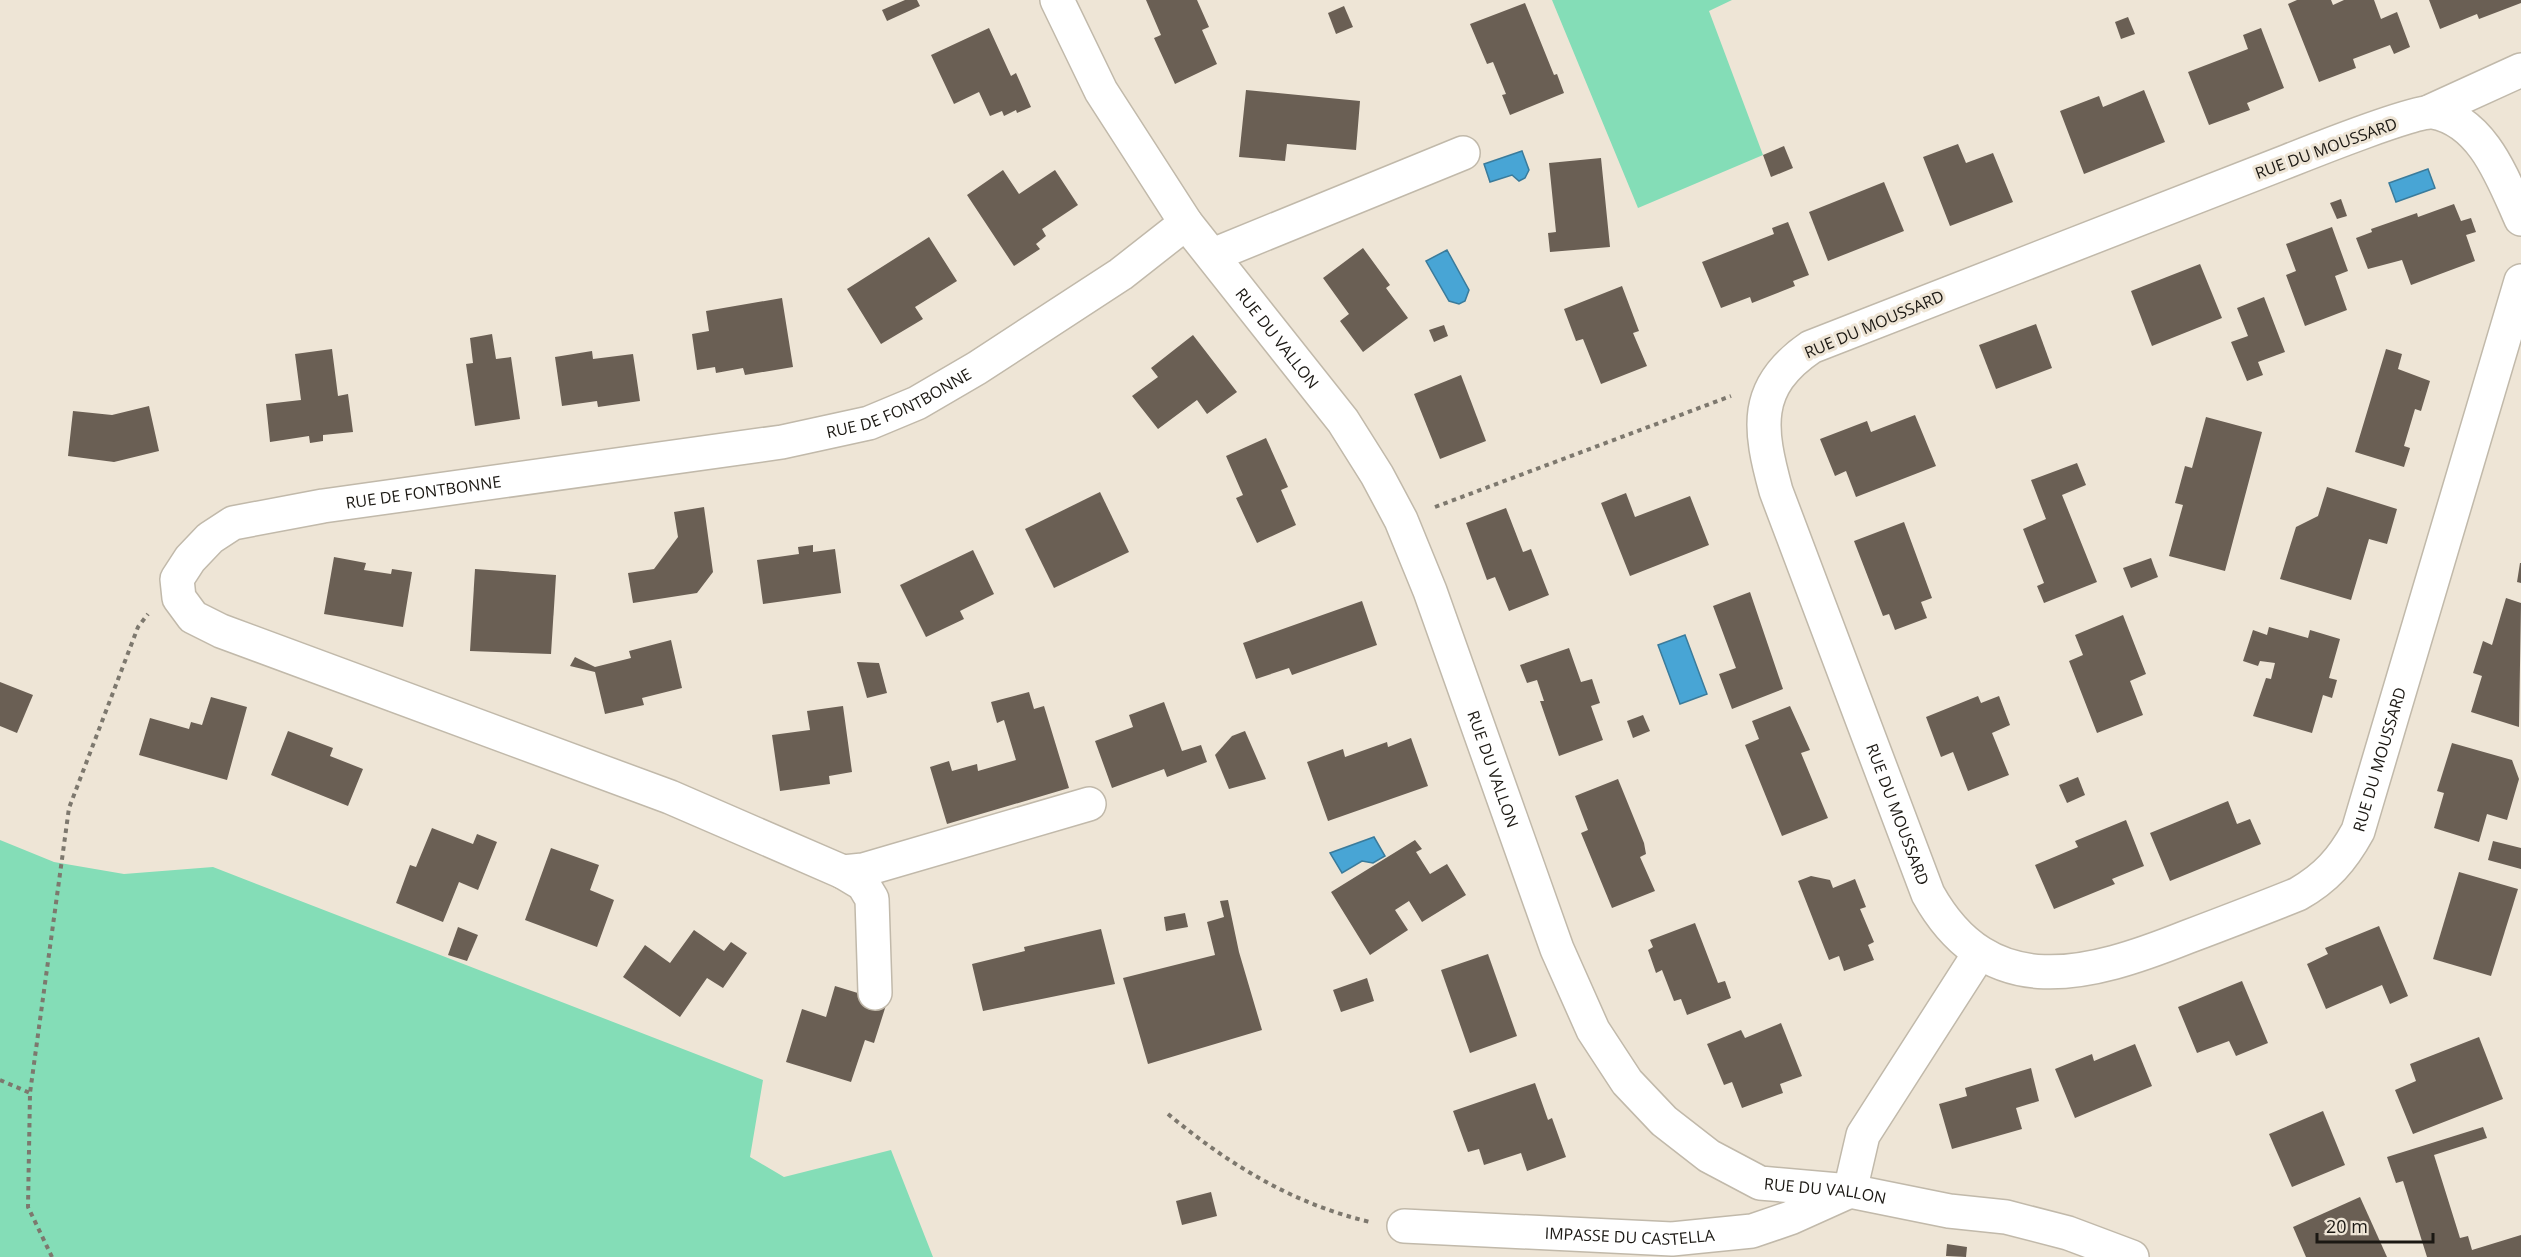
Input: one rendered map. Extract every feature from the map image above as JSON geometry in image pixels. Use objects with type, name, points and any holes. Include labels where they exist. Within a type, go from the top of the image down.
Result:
[{"type":"street","name":"RUE DU VALLON","points":[[1057,0],[1101,91],[1186,222],[1342,421],[1377,475],[1401,520],[1431,591],[1557,949],[1593,1030],[1627,1082],[1664,1121],[1709,1156],[1760,1183],[1850,1191],[1949,1211],[2006,1217],[2068,1233],[2132,1257]]},
{"type":"street","name":"RUE DU MOUSSARD","points":[[2521,70],[2431,111],[2328,145],[1811,347],[1790,361],[1774,380],[1765,407],[1764,434],[1776,491],[1928,894],[1941,918],[1979,954],[2002,964],[2036,971],[2075,972],[2127,961],[2298,894],[2318,883],[2334,869],[2358,831],[2521,281]]},
{"type":"street","points":[[2431,111],[2453,119],[2474,134],[2490,155],[2521,219]]},
{"type":"street","points":[[1213,255],[1462,153]]},
{"type":"street","name":"RUE DE FONTBONNE","points":[[177,579],[190,559],[210,538],[233,523],[323,506],[782,442],[869,423],[917,403],[977,368],[1121,274],[1186,222]]},
{"type":"street","points":[[177,579],[179,598],[193,617],[221,631],[670,796],[843,872],[863,884],[872,899],[875,993]]},
{"type":"street","points":[[843,872],[874,867],[1089,804]]},
{"type":"street","points":[[1850,1191],[1863,1135],[1979,954]]},
{"type":"street","name":"IMPASSE DU CASTELLA","points":[[1404,1226],[1672,1239],[1752,1231],[1790,1218],[1850,1191]]},
{"type":"street","points":[[1516,1257],[1545,1233]]},
{"type":"path","points":[[1401,520],[1774,380]]},
{"type":"path","points":[[52,1257],[28,1207],[30,1093],[69,808],[138,627],[177,579]]},
{"type":"path","points":[[0,1080],[30,1093]]},
{"type":"path","points":[[1168,1114],[1212,1151],[1275,1188],[1336,1214],[1382,1225],[1404,1226]]},
{"type":"green space","points":[[1552,0],[1732,0],[1709,11],[1763,155],[1638,208]]},
{"type":"green space","points":[[0,840],[54,862],[124,874],[213,867],[763,1080],[750,1157],[784,1177],[891,1150],[933,1257],[0,1257]]},
{"type":"water","points":[[1522,151],[1529,170],[1525,178],[1519,181],[1512,175],[1490,182],[1484,164]]},
{"type":"water","points":[[2428,169],[2435,188],[2396,202],[2389,183]]},
{"type":"water","points":[[1447,250],[1469,290],[1465,301],[1459,304],[1449,301],[1426,261]]},
{"type":"water","points":[[1685,635],[1707,694],[1680,704],[1658,645]]},
{"type":"water","points":[[1374,837],[1385,856],[1373,863],[1362,861],[1342,873],[1330,853]]},
{"type":"building","points":[[905,0],[917,0],[920,6],[887,21],[882,10]]},
{"type":"building","points":[[1146,0],[1197,0],[1209,27],[1202,30],[1217,64],[1175,84],[1154,38],[1161,35]]},
{"type":"building","points":[[2297,0],[2331,0],[2333,5],[2344,0],[2374,0],[2381,19],[2397,12],[2410,47],[2394,54],[2390,45],[2353,59],[2356,68],[2319,82],[2288,4]]},
{"type":"building","points":[[2429,0],[2521,0],[2521,3],[2479,19],[2477,14],[2440,29]]},
{"type":"building","points":[[1525,3],[1554,75],[1557,74],[1564,93],[1510,115],[1502,95],[1506,94],[1493,62],[1487,64],[1470,24]]},
{"type":"building","points":[[1344,6],[1353,27],[1336,34],[1328,13]]},
{"type":"building","points":[[2128,17],[2135,34],[2121,39],[2115,22]]},
{"type":"building","points":[[989,28],[1011,76],[1016,73],[1031,107],[1017,113],[1016,110],[1004,116],[1002,111],[990,116],[979,92],[954,104],[931,55]]},
{"type":"building","points":[[2261,28],[2284,88],[2247,103],[2250,110],[2209,125],[2188,72],[2248,49],[2243,35]]},
{"type":"building","points":[[1246,90],[1360,101],[1356,150],[1287,144],[1285,161],[1239,157]]},
{"type":"building","points":[[2144,90],[2165,142],[2084,174],[2060,111],[2099,96],[2103,107]]},
{"type":"building","points":[[1958,144],[1966,163],[1993,153],[2013,202],[1950,226],[1923,157]]},
{"type":"building","points":[[1784,146],[1793,168],[1771,177],[1763,155]]},
{"type":"building","points":[[1601,158],[1610,247],[1550,252],[1548,233],[1556,232],[1549,163]]},
{"type":"building","points":[[1003,170],[1019,194],[1055,170],[1078,205],[1042,229],[1046,236],[1036,244],[1040,249],[1014,266],[967,195]]},
{"type":"building","points":[[1884,182],[1904,231],[1828,261],[1809,212]]},
{"type":"building","points":[[2341,199],[2347,216],[2337,219],[2330,203]]},
{"type":"building","points":[[2454,204],[2461,221],[2471,218],[2476,232],[2466,235],[2475,261],[2411,285],[2402,260],[2368,269],[2356,238],[2372,232],[2371,229],[2417,213],[2418,217]]},
{"type":"building","points":[[1788,222],[1809,275],[1793,281],[1795,286],[1752,303],[1750,297],[1721,308],[1702,262],[1774,234],[1772,228]]},
{"type":"building","points":[[2332,227],[2348,271],[2335,276],[2347,310],[2305,326],[2286,275],[2296,271],[2286,244]]},
{"type":"building","points":[[929,237],[957,281],[915,307],[923,319],[881,344],[847,289]]},
{"type":"building","points":[[1363,248],[1390,285],[1386,288],[1408,318],[1363,352],[1340,321],[1349,314],[1323,278]]},
{"type":"building","points":[[2200,264],[2222,318],[2152,346],[2131,291]]},
{"type":"building","points":[[1622,286],[1639,331],[1633,333],[1647,366],[1601,384],[1583,339],[1576,341],[1564,309]]},
{"type":"building","points":[[2264,297],[2285,352],[2258,362],[2263,375],[2247,381],[2231,342],[2248,336],[2237,308]]},
{"type":"building","points":[[782,298],[793,367],[745,375],[743,368],[716,373],[715,367],[697,370],[692,334],[709,331],[706,311]]},
{"type":"building","points":[[2036,324],[2052,368],[1996,389],[1979,345]]},
{"type":"building","points":[[1444,325],[1448,336],[1434,342],[1429,330]]},
{"type":"building","points":[[492,334],[496,359],[511,357],[520,419],[475,426],[466,364],[473,363],[470,338]]},
{"type":"building","points":[[1193,335],[1237,392],[1207,414],[1197,400],[1158,429],[1132,396],[1158,377],[1151,368]]},
{"type":"building","points":[[332,349],[338,396],[348,394],[353,432],[323,435],[323,441],[310,443],[309,436],[270,442],[266,404],[301,400],[295,354]]},
{"type":"building","points":[[2386,349],[2402,354],[2398,369],[2430,381],[2421,411],[2415,409],[2404,446],[2410,448],[2404,467],[2355,452]]},
{"type":"building","points":[[592,351],[593,359],[633,354],[640,401],[598,407],[597,401],[562,406],[555,357]]},
{"type":"building","points":[[1461,375],[1486,441],[1440,459],[1414,394]]},
{"type":"building","points":[[149,406],[159,451],[114,462],[68,456],[73,411],[112,415]]},
{"type":"building","points":[[1915,415],[1936,466],[1856,497],[1846,471],[1835,476],[1820,439],[1867,421],[1871,432]]},
{"type":"building","points":[[2206,417],[2262,432],[2225,571],[2169,556],[2183,505],[2175,503],[2185,466],[2192,468]]},
{"type":"building","points":[[1266,438],[1288,487],[1281,490],[1296,525],[1257,543],[1236,498],[1243,495],[1226,456]]},
{"type":"building","points":[[2077,463],[2086,485],[2062,495],[2097,582],[2044,603],[2037,586],[2044,583],[2023,529],[2046,519],[2031,480]]},
{"type":"building","points":[[2327,487],[2397,509],[2387,544],[2369,539],[2351,600],[2280,579],[2296,527],[2318,516]]},
{"type":"building","points":[[1100,492],[1129,552],[1054,588],[1025,529]]},
{"type":"building","points":[[1626,493],[1635,517],[1690,496],[1709,545],[1630,576],[1601,503]]},
{"type":"building","points":[[704,507],[713,572],[697,593],[633,603],[628,573],[654,569],[678,537],[674,512]]},
{"type":"building","points":[[1506,508],[1523,552],[1531,549],[1549,595],[1509,611],[1495,577],[1487,580],[1466,523]]},
{"type":"building","points":[[1904,522],[1932,598],[1921,602],[1927,618],[1895,630],[1889,614],[1883,616],[1854,541]]},
{"type":"building","points":[[813,545],[813,552],[835,549],[841,593],[763,604],[757,560],[799,554],[798,547]]},
{"type":"building","points":[[973,550],[994,594],[960,611],[964,619],[926,637],[900,585]]},
{"type":"building","points":[[334,557],[366,563],[364,570],[391,574],[392,569],[412,572],[403,627],[324,614]]},
{"type":"building","points":[[2151,558],[2158,577],[2131,588],[2123,568]]},
{"type":"building","points":[[2521,563],[2521,583],[2517,582]]},
{"type":"building","points":[[475,569],[556,575],[551,654],[470,651]]},
{"type":"building","points":[[1750,592],[1783,689],[1732,709],[1719,674],[1736,668],[1713,606]]},
{"type":"building","points":[[2506,598],[2521,603],[2519,727],[2471,712],[2482,676],[2473,673],[2483,641],[2492,645]]},
{"type":"building","points":[[1362,601],[1377,645],[1292,675],[1289,668],[1256,679],[1243,643]]},
{"type":"building","points":[[2123,615],[2146,674],[2130,681],[2143,715],[2097,733],[2069,661],[2083,655],[2075,635]]},
{"type":"building","points":[[2269,627],[2308,638],[2310,630],[2340,639],[2329,678],[2337,680],[2332,698],[2323,695],[2312,733],[2253,716],[2266,678],[2271,679],[2275,663],[2260,661],[2258,666],[2243,661],[2253,630],[2267,635]]},
{"type":"building","points":[[671,640],[682,688],[642,698],[644,705],[605,714],[595,672],[570,666],[575,657],[595,667],[631,658],[629,651]]},
{"type":"building","points":[[1569,648],[1581,682],[1592,679],[1600,703],[1591,706],[1603,740],[1559,756],[1540,701],[1544,701],[1537,680],[1527,683],[1520,665]]},
{"type":"building","points":[[857,662],[879,663],[887,693],[867,698]]},
{"type":"building","points":[[0,682],[33,695],[17,733],[0,726]]},
{"type":"building","points":[[1029,692],[1034,709],[1044,706],[1069,788],[947,824],[930,767],[949,761],[952,771],[977,764],[978,771],[1016,760],[1004,720],[997,723],[991,702]]},
{"type":"building","points":[[1978,696],[1981,703],[1999,696],[2010,725],[1992,733],[2009,775],[1968,791],[1953,752],[1941,757],[1926,717]]},
{"type":"building","points":[[211,697],[247,707],[227,780],[139,755],[150,718],[189,729],[191,722],[202,725]]},
{"type":"building","points":[[1164,702],[1182,751],[1201,745],[1207,762],[1167,777],[1164,769],[1112,788],[1095,741],[1133,727],[1129,715]]},
{"type":"building","points":[[843,706],[852,772],[829,776],[830,784],[780,791],[772,735],[810,730],[807,711]]},
{"type":"building","points":[[1790,706],[1810,750],[1801,753],[1828,818],[1782,836],[1745,745],[1759,739],[1752,721]]},
{"type":"building","points":[[1643,715],[1650,731],[1633,738],[1627,721]]},
{"type":"building","points":[[288,731],[333,748],[330,756],[363,769],[348,806],[271,775]]},
{"type":"building","points":[[1245,731],[1266,779],[1229,789],[1215,755],[1232,736]]},
{"type":"building","points":[[1411,738],[1428,786],[1328,821],[1307,762],[1343,749],[1345,757],[1387,742],[1388,747]]},
{"type":"building","points":[[2452,743],[2512,760],[2519,779],[2507,820],[2487,814],[2479,842],[2434,828],[2444,793],[2437,791]]},
{"type":"building","points":[[2078,777],[2085,795],[2067,803],[2059,785]]},
{"type":"building","points":[[1618,779],[1644,843],[1646,854],[1640,857],[1655,891],[1612,908],[1581,833],[1588,830],[1575,796]]},
{"type":"building","points":[[2228,801],[2237,824],[2250,819],[2261,844],[2170,881],[2150,833]]},
{"type":"building","points":[[2126,820],[2144,866],[2112,879],[2115,884],[2054,909],[2035,865],[2078,847],[2075,841]]},
{"type":"building","points":[[432,828],[473,844],[477,834],[497,842],[478,890],[459,882],[443,922],[396,903],[410,865],[416,867]]},
{"type":"building","points":[[1415,840],[1422,849],[1416,852],[1430,874],[1447,864],[1466,895],[1422,922],[1409,901],[1395,910],[1408,930],[1370,955],[1331,892]]},
{"type":"building","points":[[2493,841],[2521,848],[2521,869],[2488,860]]},
{"type":"building","points":[[551,848],[599,865],[590,890],[614,900],[597,947],[525,920]]},
{"type":"building","points":[[2459,872],[2518,889],[2491,976],[2433,959]]},
{"type":"building","points":[[1811,876],[1830,880],[1833,888],[1855,879],[1866,907],[1860,909],[1874,942],[1868,945],[1874,960],[1844,971],[1839,956],[1829,960],[1798,881]]},
{"type":"building","points":[[1228,900],[1239,952],[1262,1030],[1148,1064],[1123,978],[1215,955],[1207,922],[1224,917],[1220,901]]},
{"type":"building","points":[[1185,913],[1188,927],[1166,931],[1164,917]]},
{"type":"building","points":[[1695,923],[1718,983],[1725,981],[1731,998],[1687,1015],[1681,999],[1674,1001],[1662,970],[1656,973],[1648,950],[1653,947],[1650,940]]},
{"type":"building","points":[[2379,926],[2408,996],[2390,1004],[2382,985],[2326,1009],[2307,964],[2328,954],[2325,948]]},
{"type":"building","points":[[458,927],[478,935],[467,961],[448,955]]},
{"type":"building","points":[[1101,929],[1115,984],[983,1011],[972,964],[1025,951],[1024,947]]},
{"type":"building","points":[[694,930],[724,951],[731,942],[747,953],[723,988],[707,978],[680,1017],[623,977],[645,945],[670,963]]},
{"type":"building","points":[[1488,954],[1517,1036],[1470,1053],[1441,970]]},
{"type":"building","points":[[1367,978],[1374,1001],[1341,1012],[1333,990]]},
{"type":"building","points":[[2242,981],[2268,1043],[2236,1056],[2229,1041],[2197,1053],[2178,1007]]},
{"type":"building","points":[[835,986],[887,1002],[874,1043],[865,1040],[851,1082],[786,1062],[802,1009],[826,1017]]},
{"type":"building","points":[[1781,1023],[1802,1076],[1780,1084],[1783,1093],[1742,1108],[1732,1082],[1724,1085],[1707,1044],[1741,1030],[1745,1038]]},
{"type":"building","points":[[2479,1037],[2503,1099],[2413,1134],[2395,1090],[2416,1081],[2410,1064]]},
{"type":"building","points":[[2135,1044],[2152,1086],[2075,1118],[2055,1069],[2092,1054],[2094,1061]]},
{"type":"building","points":[[2031,1068],[2039,1101],[2016,1108],[2022,1129],[1952,1149],[1939,1104],[1967,1096],[1965,1088]]},
{"type":"building","points":[[1535,1083],[1548,1120],[1552,1118],[1566,1157],[1527,1171],[1521,1153],[1484,1165],[1479,1149],[1468,1152],[1453,1111]]},
{"type":"building","points":[[2323,1111],[2345,1165],[2292,1187],[2269,1134]]},
{"type":"building","points":[[2483,1127],[2487,1138],[2434,1155],[2460,1238],[2468,1236],[2472,1250],[2521,1235],[2521,1257],[2427,1257],[2403,1181],[2396,1183],[2387,1157]]},
{"type":"building","points":[[1211,1192],[1217,1216],[1182,1225],[1176,1201]]},
{"type":"building","points":[[2360,1197],[2387,1257],[2306,1257],[2293,1227]]},
{"type":"building","points":[[1947,1244],[1967,1247],[1966,1257],[1946,1256]]}]
